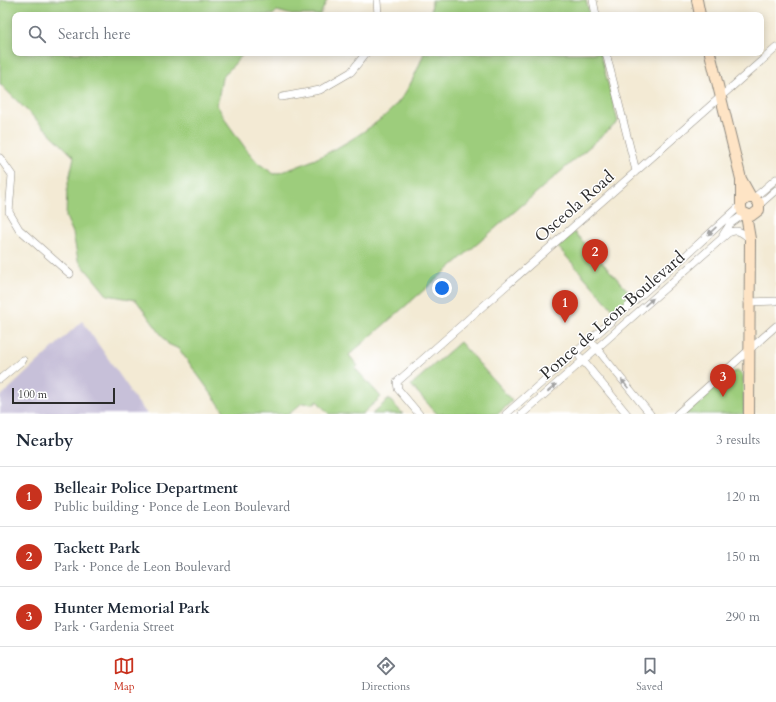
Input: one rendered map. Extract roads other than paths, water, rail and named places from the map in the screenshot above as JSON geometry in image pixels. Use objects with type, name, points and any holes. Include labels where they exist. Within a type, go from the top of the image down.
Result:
[{"type":"street","points":[[377,0],[378,12]]},
{"type":"street","points":[[593,0],[595,12]]},
{"type":"street","points":[[697,0],[699,12]]},
{"type":"street","name":"Osceola Road","points":[[419,414],[398,389],[397,382],[776,48]]},
{"type":"street","points":[[282,97],[320,90],[351,72],[364,56]]},
{"type":"street","points":[[607,56],[636,171]]},
{"type":"street","points":[[711,56],[749,206],[749,414]]},
{"type":"street","points":[[0,158],[12,175],[10,212],[19,229],[70,274]]},
{"type":"street","name":"Ponce de Leon Boulevard","points":[[722,238],[730,224],[776,179]]},
{"type":"street","name":"Ponce de Leon Boulevard","points":[[506,414],[590,340],[749,206],[774,195]]},
{"type":"street","name":"Ponce de Leon Boulevard","points":[[522,414],[722,238],[732,231],[738,231],[743,233],[750,240]]},
{"type":"street","points":[[748,302],[776,301]]},
{"type":"street","points":[[677,414],[776,326]]},
{"type":"street","points":[[590,340],[650,414]]},
{"type":"street","points":[[576,352],[627,414]]},
{"type":"street","points":[[0,379],[23,360]]},
{"type":"place","name":"Tackett Park","points":[[595,272]]},
{"type":"place","name":"Belleair Police Department","points":[[565,323]]},
{"type":"place","name":"Hunter Memorial Park","points":[[723,397]]}]
